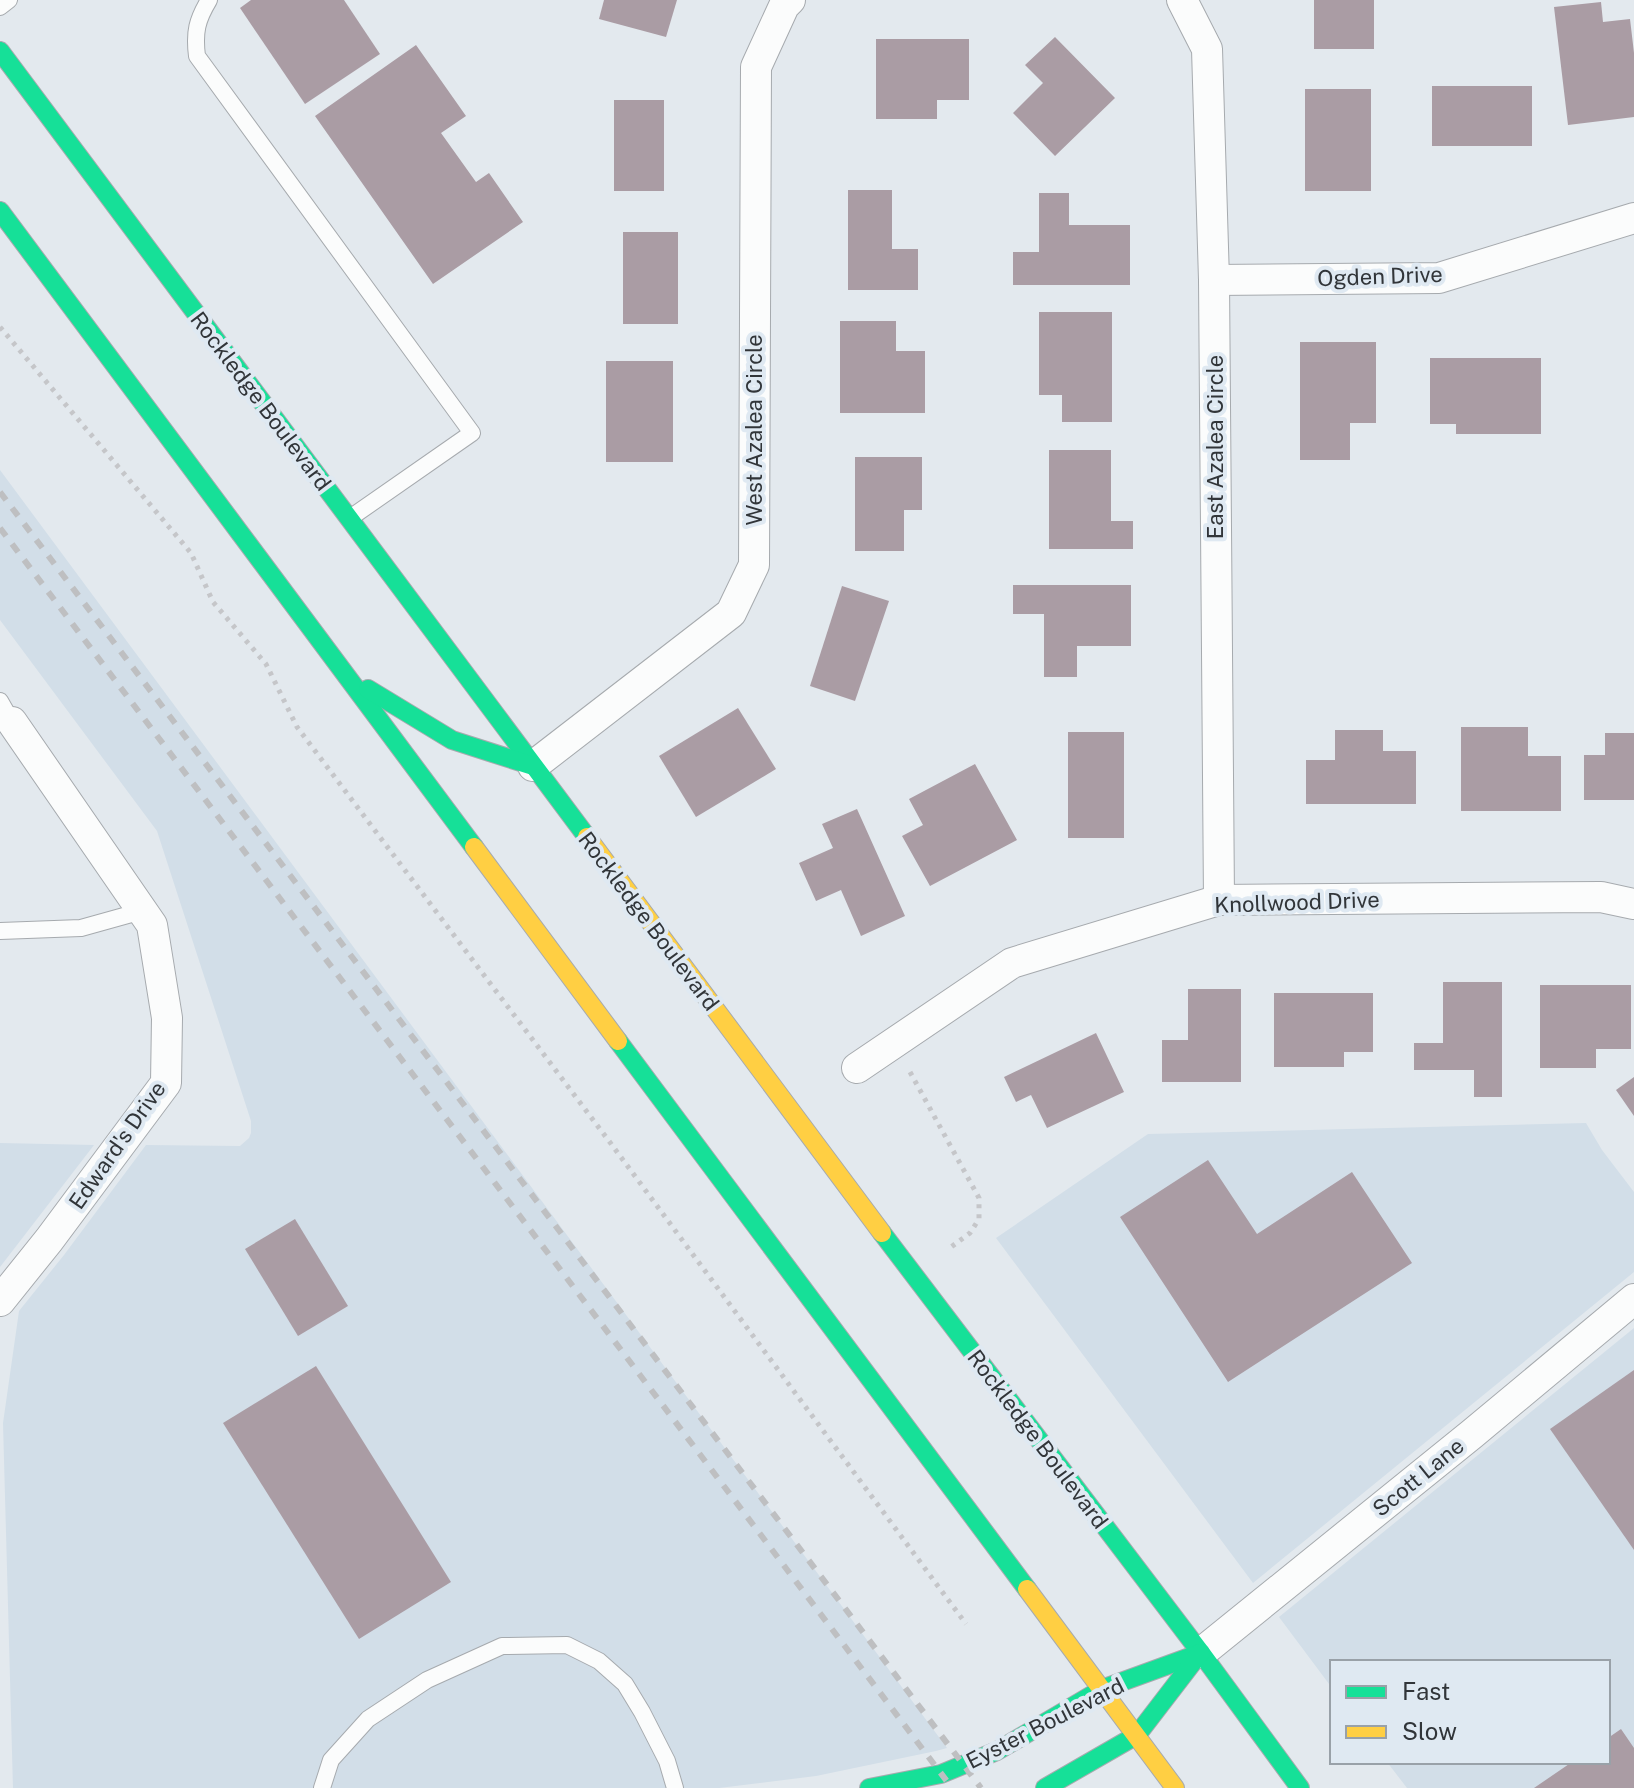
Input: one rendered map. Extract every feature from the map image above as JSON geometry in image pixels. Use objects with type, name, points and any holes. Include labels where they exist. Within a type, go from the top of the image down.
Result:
[{"type":"main road","name":"Rockledge Boulevard","points":[[0,51],[913,1275],[1300,1788]]},
{"type":"main road","points":[[0,211],[1175,1788]]},
{"type":"main road","points":[[348,678],[452,740],[533,766]]},
{"type":"main road","name":"Eyster Boulevard","points":[[869,1788],[941,1774],[997,1751],[1102,1689],[1201,1653]]},
{"type":"main road","name":"Eyster Boulevard","points":[[1045,1788],[1137,1735],[1201,1653]]},
{"type":"street","name":"West Azalea Circle","points":[[533,766],[731,613],[754,565],[756,67],[784,6],[790,0]]},
{"type":"street","name":"East Azalea Circle","points":[[1182,0],[1207,49],[1214,280],[1219,900]]},
{"type":"street","name":"Ogden Drive","points":[[1214,280],[1439,278],[1634,218]]},
{"type":"street","name":"Edward's Drive","points":[[0,1301],[166,1083],[167,1018],[152,925],[4,715]]},
{"type":"street","name":"Knollwood Drive","points":[[857,1068],[1012,963],[1219,900],[1601,897],[1634,904]]},
{"type":"street","name":"Scott Lane","points":[[1201,1653],[1634,1299]]},
{"type":"lane","points":[[0,7],[9,0]]},
{"type":"lane","points":[[209,0],[194,36],[197,56],[472,433],[349,519]]},
{"type":"lane","points":[[0,931],[81,928],[142,911]]},
{"type":"lane","points":[[322,1788],[331,1760],[368,1719],[427,1680],[502,1646],[567,1645],[599,1661],[625,1684],[667,1761],[675,1788]]},
{"type":"path","points":[[0,327],[191,553],[213,602],[266,664],[297,727],[600,1128],[966,1624]]},
{"type":"path","points":[[894,1043],[979,1198],[979,1219],[970,1233],[913,1275]]},
{"type":"shaded area","points":[[0,470],[947,1748],[816,1776],[719,1788],[13,1788],[3,1423],[19,1311],[146,1145],[240,1146],[249,1138],[251,1121],[157,831],[0,620]]},
{"type":"shaded area","points":[[1586,1123],[1634,1192],[1634,1272],[1253,1583],[996,1238],[1148,1134]]},
{"type":"shaded area","points":[[0,1143],[94,1145],[0,1267]]},
{"type":"shaded area","points":[[1634,1328],[1634,1788],[1407,1788],[1389,1764],[1610,1764],[1610,1660],[1330,1660],[1330,1685],[1279,1617]]},
{"type":"building","points":[[251,0],[344,0],[380,54],[305,104],[240,8]]},
{"type":"building","points":[[604,0],[677,0],[666,37],[599,19]]},
{"type":"building","points":[[1314,0],[1374,0],[1374,49],[1314,49]]},
{"type":"building","points":[[1601,2],[1603,22],[1630,19],[1634,53],[1634,117],[1568,125],[1554,7]]},
{"type":"building","points":[[1055,37],[1115,98],[1055,156],[1013,113],[1043,83],[1025,65]]},
{"type":"building","points":[[876,39],[969,39],[969,100],[937,100],[937,119],[876,119]]},
{"type":"building","points":[[416,45],[466,116],[441,133],[476,182],[489,173],[523,222],[433,284],[315,116]]},
{"type":"building","points":[[1432,86],[1532,86],[1532,146],[1432,146]]},
{"type":"building","points":[[1305,89],[1371,89],[1371,191],[1305,191]]},
{"type":"building","points":[[614,100],[664,100],[664,191],[614,191]]},
{"type":"building","points":[[848,190],[892,190],[892,249],[918,249],[918,290],[848,290]]},
{"type":"building","points":[[1039,193],[1069,193],[1069,225],[1130,225],[1130,285],[1013,285],[1013,252],[1039,252]]},
{"type":"building","points":[[623,232],[678,232],[678,324],[623,324]]},
{"type":"building","points":[[1039,312],[1112,312],[1112,422],[1062,422],[1062,395],[1039,395]]},
{"type":"building","points":[[840,321],[896,321],[896,351],[925,351],[925,413],[840,413]]},
{"type":"building","points":[[1300,342],[1376,342],[1376,423],[1350,423],[1350,460],[1300,460]]},
{"type":"building","points":[[1430,358],[1541,358],[1541,434],[1456,434],[1456,424],[1430,424]]},
{"type":"building","points":[[606,361],[673,361],[673,462],[606,462]]},
{"type":"building","points":[[1049,450],[1111,450],[1111,521],[1133,521],[1133,549],[1049,549]]},
{"type":"building","points":[[855,457],[922,457],[922,510],[904,510],[904,551],[855,551]]},
{"type":"building","points":[[1013,585],[1131,585],[1131,646],[1077,646],[1077,677],[1044,677],[1044,614],[1013,614]]},
{"type":"building","points":[[842,586],[889,601],[855,701],[810,686]]},
{"type":"building","points":[[738,708],[776,769],[696,817],[659,756]]},
{"type":"building","points":[[1461,727],[1528,727],[1528,756],[1561,756],[1561,811],[1461,811]]},
{"type":"building","points":[[1335,730],[1383,730],[1383,751],[1416,751],[1416,804],[1306,804],[1306,760],[1335,760]]},
{"type":"building","points":[[1068,732],[1124,732],[1124,838],[1068,838]]},
{"type":"building","points":[[1605,733],[1634,733],[1634,800],[1584,800],[1584,755],[1605,755]]},
{"type":"building","points":[[975,764],[1017,840],[930,886],[902,836],[923,825],[909,799]]},
{"type":"building","points":[[857,809],[905,916],[861,936],[841,890],[816,901],[799,863],[833,848],[822,824]]},
{"type":"building","points":[[1443,982],[1502,982],[1502,1097],[1474,1097],[1474,1070],[1414,1070],[1414,1043],[1443,1043]]},
{"type":"building","points":[[1540,985],[1631,985],[1631,1049],[1596,1049],[1596,1068],[1540,1068]]},
{"type":"building","points":[[1188,989],[1241,989],[1241,1082],[1162,1082],[1162,1040],[1188,1040]]},
{"type":"building","points":[[1274,993],[1373,993],[1373,1052],[1344,1052],[1344,1067],[1274,1067]]},
{"type":"building","points":[[1096,1033],[1124,1092],[1047,1128],[1031,1095],[1016,1102],[1004,1077]]},
{"type":"building","points":[[1634,1077],[1634,1116],[1616,1090]]},
{"type":"building","points":[[1208,1160],[1257,1234],[1352,1172],[1412,1263],[1228,1382],[1120,1217]]},
{"type":"building","points":[[295,1219],[348,1306],[298,1336],[245,1249]]},
{"type":"building","points":[[316,1366],[451,1582],[359,1639],[223,1423]]},
{"type":"building","points":[[1634,1370],[1634,1550],[1550,1429]]},
{"type":"building","points":[[1621,1729],[1634,1748],[1634,1788],[1534,1788],[1569,1764],[1610,1764],[1610,1737]]},
{"type":"railway","points":[[0,492],[981,1788]]},
{"type":"railway","points":[[0,528],[952,1788]]},
{"type":"traffic: fast","points":[[0,51],[587,837]]},
{"type":"traffic: fast","points":[[0,211],[474,847]]},
{"type":"traffic: fast","points":[[368,689],[452,740],[533,766]]},
{"type":"traffic: fast","points":[[618,1041],[1027,1589]]},
{"type":"traffic: fast","points":[[882,1233],[1300,1788]]},
{"type":"traffic: fast","points":[[1045,1788],[1137,1735],[1200,1653]]},
{"type":"traffic: fast","points":[[869,1788],[941,1774],[997,1751],[1102,1689],[1201,1653]]},
{"type":"traffic: slow","points":[[587,837],[882,1233]]},
{"type":"traffic: slow","points":[[474,847],[618,1041]]},
{"type":"traffic: slow","points":[[1027,1589],[1175,1788]]}]
